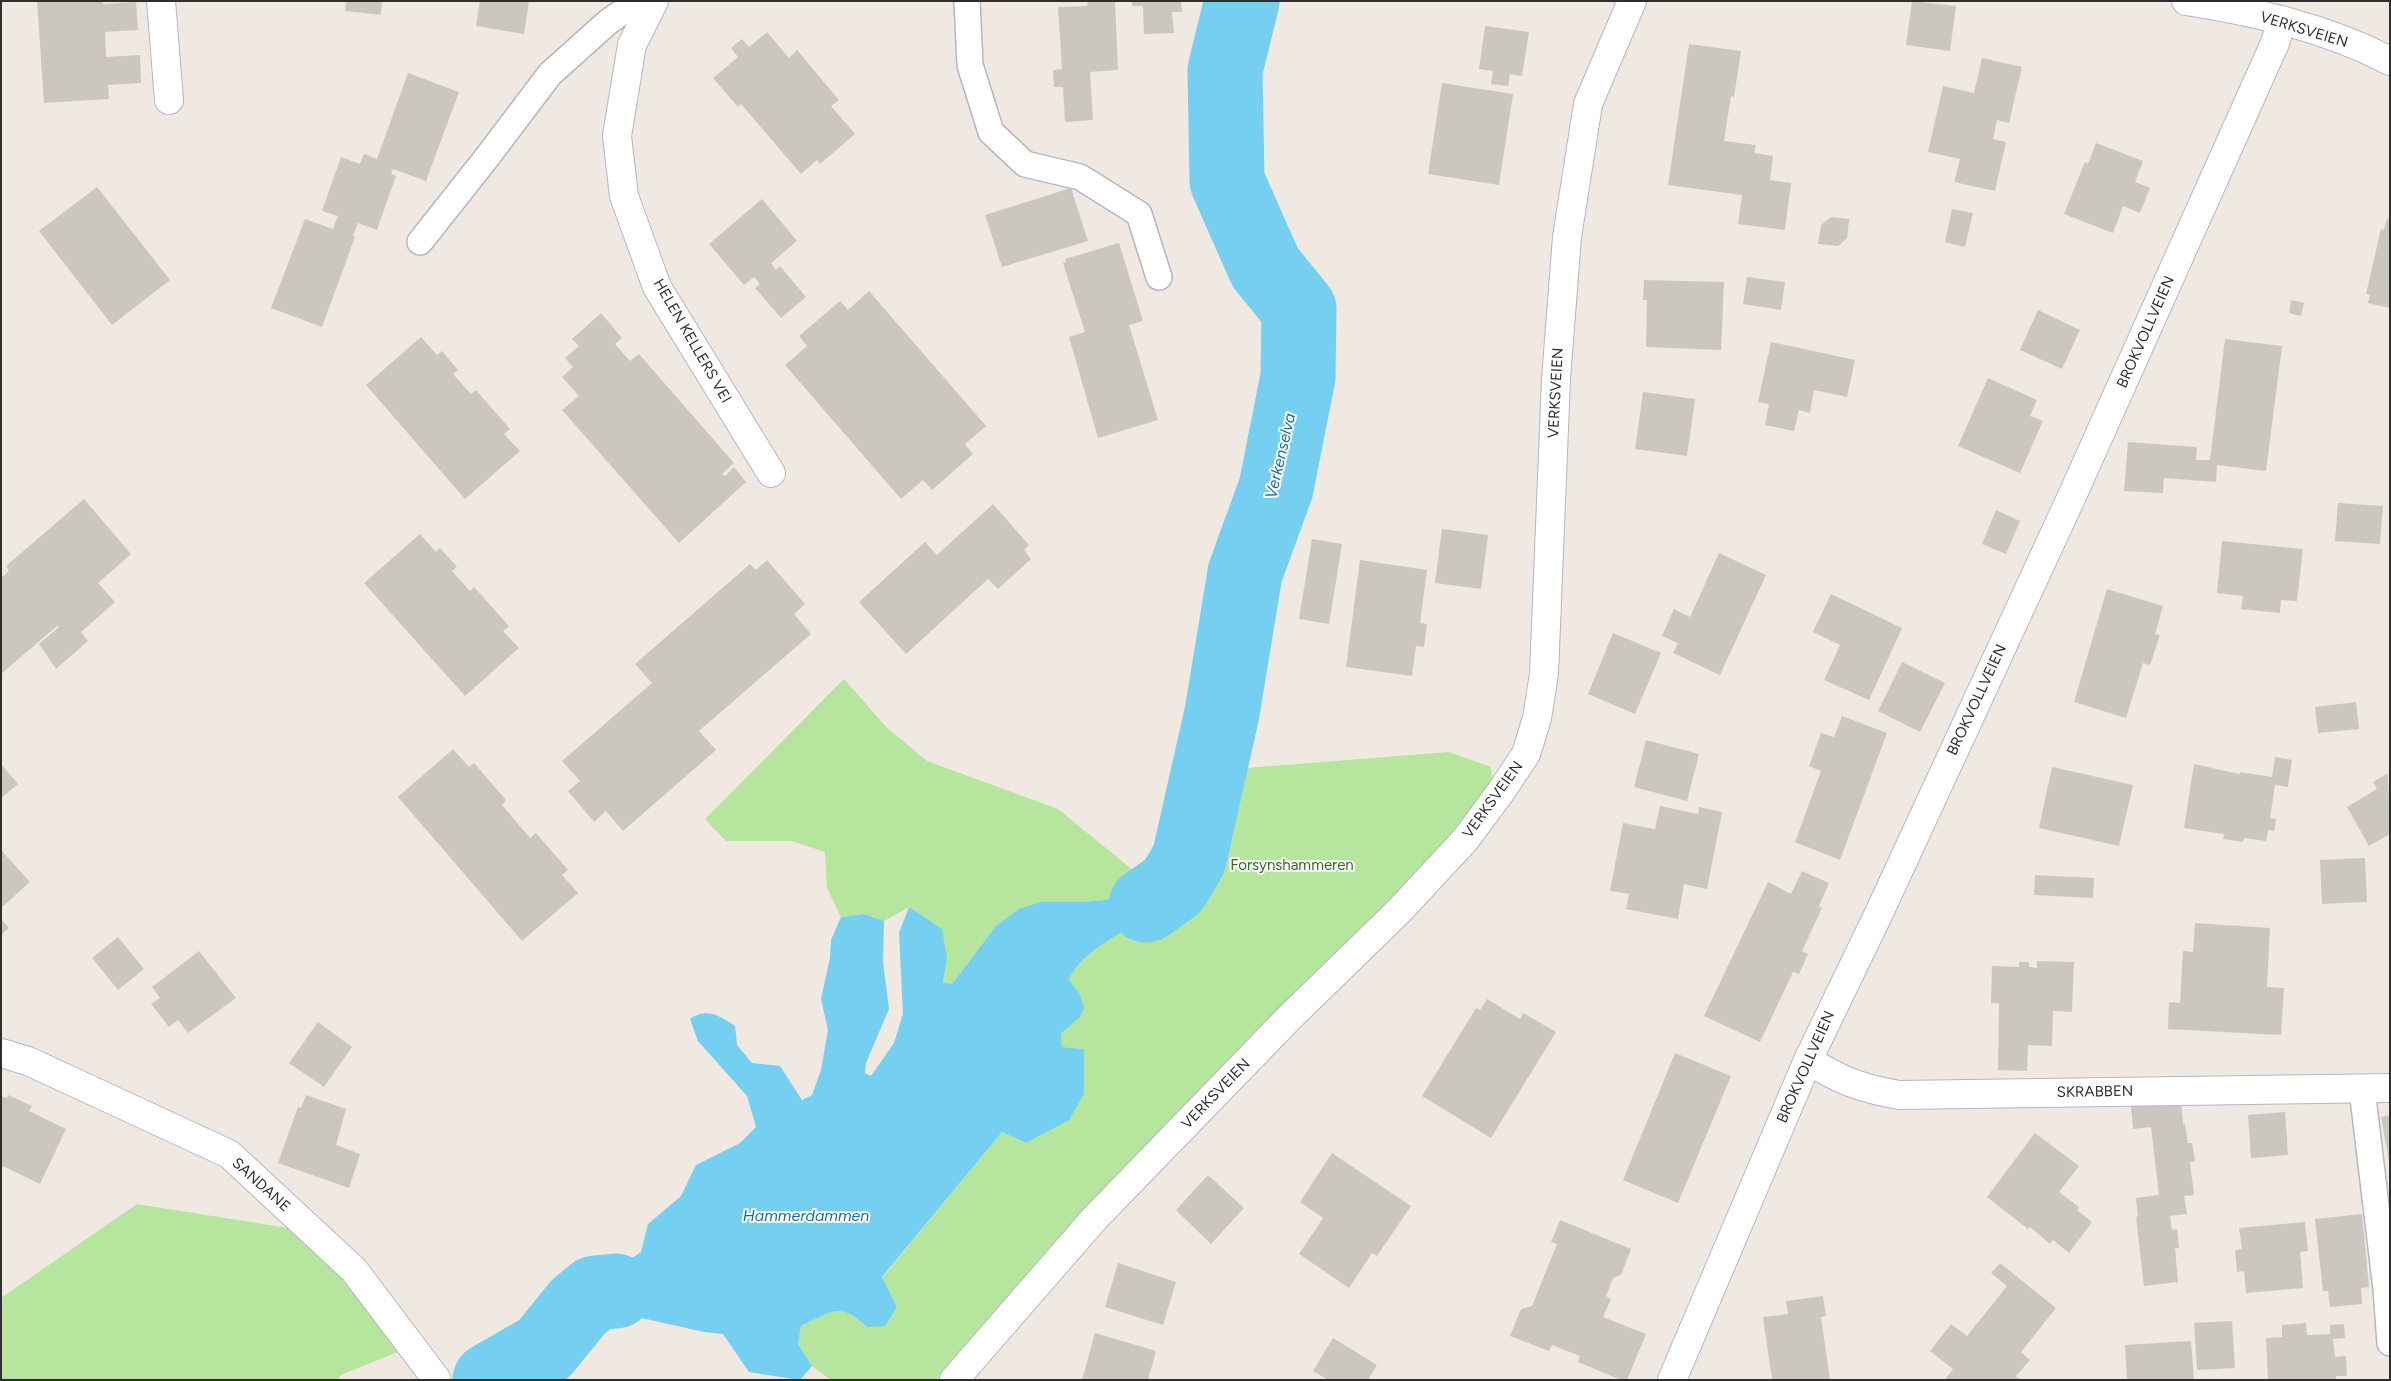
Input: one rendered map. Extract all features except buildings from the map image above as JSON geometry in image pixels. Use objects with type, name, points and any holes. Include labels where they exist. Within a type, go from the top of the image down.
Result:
[{"type":"street","points":[[161,1],[169,100]]},
{"type":"street","name":"HELEN KELLERS VEI","points":[[654,1],[632,45],[617,136],[624,196],[657,286],[771,473]]},
{"type":"street","name":"VERKSVEIEN","points":[[954,1380],[1095,1218],[1290,1017],[1398,911],[1458,847],[1500,793],[1526,754],[1537,718],[1544,674],[1556,379],[1567,237],[1588,104],[1632,1]]},
{"type":"street","name":"VERKSVEIEN","points":[[2186,1],[2282,20],[2342,40],[2390,62]]},
{"type":"street","name":"BROKVOLLVEIEN","points":[[1672,1380],[1808,1060],[1879,913],[2072,496],[2275,43],[2282,20]]},
{"type":"street","name":"SANDANE","points":[[1,1053],[28,1061],[228,1154],[354,1270],[437,1380]]},
{"type":"street","name":"SKRABBEN","points":[[1808,1060],[1842,1080],[1864,1088],[1899,1095],[2390,1088]]},
{"type":"lane","points":[[420,242],[550,74],[608,22],[638,1]]},
{"type":"lane","points":[[967,1],[970,65],[991,132],[1025,164],[1080,177],[1139,214],[1159,277]]},
{"type":"lane","points":[[2362,1089],[2386,1289],[2390,1343]]},
{"type":"green space","points":[[844,679],[887,728],[927,761],[1058,809],[1145,880],[1141,898],[1083,902],[996,926],[952,984],[943,984],[947,958],[909,907],[884,921],[864,914],[841,917],[827,888],[825,852],[792,841],[726,841],[705,819]]},
{"type":"green space","name":"Forsynshammeren","points":[[1449,752],[1491,767],[1495,796],[955,1380],[831,1380],[812,1366],[798,1344],[801,1326],[835,1311],[849,1314],[867,1327],[897,1307],[882,1278],[1002,1132],[1026,1143],[1084,1094],[1084,1049],[1062,1047],[1061,1034],[1080,1017],[1080,994],[1069,980],[1075,969],[1084,959],[1105,941],[1151,911],[1146,905],[1173,886],[1189,859],[1209,771]]},
{"type":"green space","points":[[137,1204],[313,1232],[410,1347],[341,1375],[338,1380],[1,1380],[1,1298]]},
{"type":"water","name":"Hammerdammen","points":[[1141,898],[1151,911],[1141,920],[1094,950],[1075,969],[1069,980],[1080,994],[1084,1008],[1080,1017],[1061,1034],[1062,1047],[1084,1049],[1084,1094],[1069,1120],[1026,1143],[1002,1132],[882,1277],[897,1307],[885,1326],[867,1327],[849,1314],[835,1311],[801,1326],[798,1344],[812,1366],[800,1380],[749,1372],[723,1334],[704,1332],[615,1312],[617,1268],[641,1252],[648,1224],[681,1196],[696,1165],[740,1143],[756,1127],[747,1096],[698,1041],[690,1019],[696,1015],[708,1013],[719,1016],[735,1026],[737,1045],[752,1063],[780,1066],[802,1100],[812,1095],[821,1070],[828,1030],[821,999],[830,958],[831,940],[841,917],[864,914],[884,921],[883,962],[889,1009],[866,1063],[865,1073],[871,1076],[894,1043],[903,1014],[899,933],[909,907],[942,929],[947,958],[943,983],[952,984],[996,926],[1019,909],[1041,902],[1083,902]]},
{"type":"waterway","name":"Verkenselva","points":[[1146,905],[1173,886],[1189,859],[1222,713],[1245,573],[1276,488],[1298,377],[1299,309],[1265,267],[1227,181],[1225,70],[1242,1]]},
{"type":"waterway","points":[[490,1380],[544,1349],[578,1307],[595,1293],[616,1291]]}]
